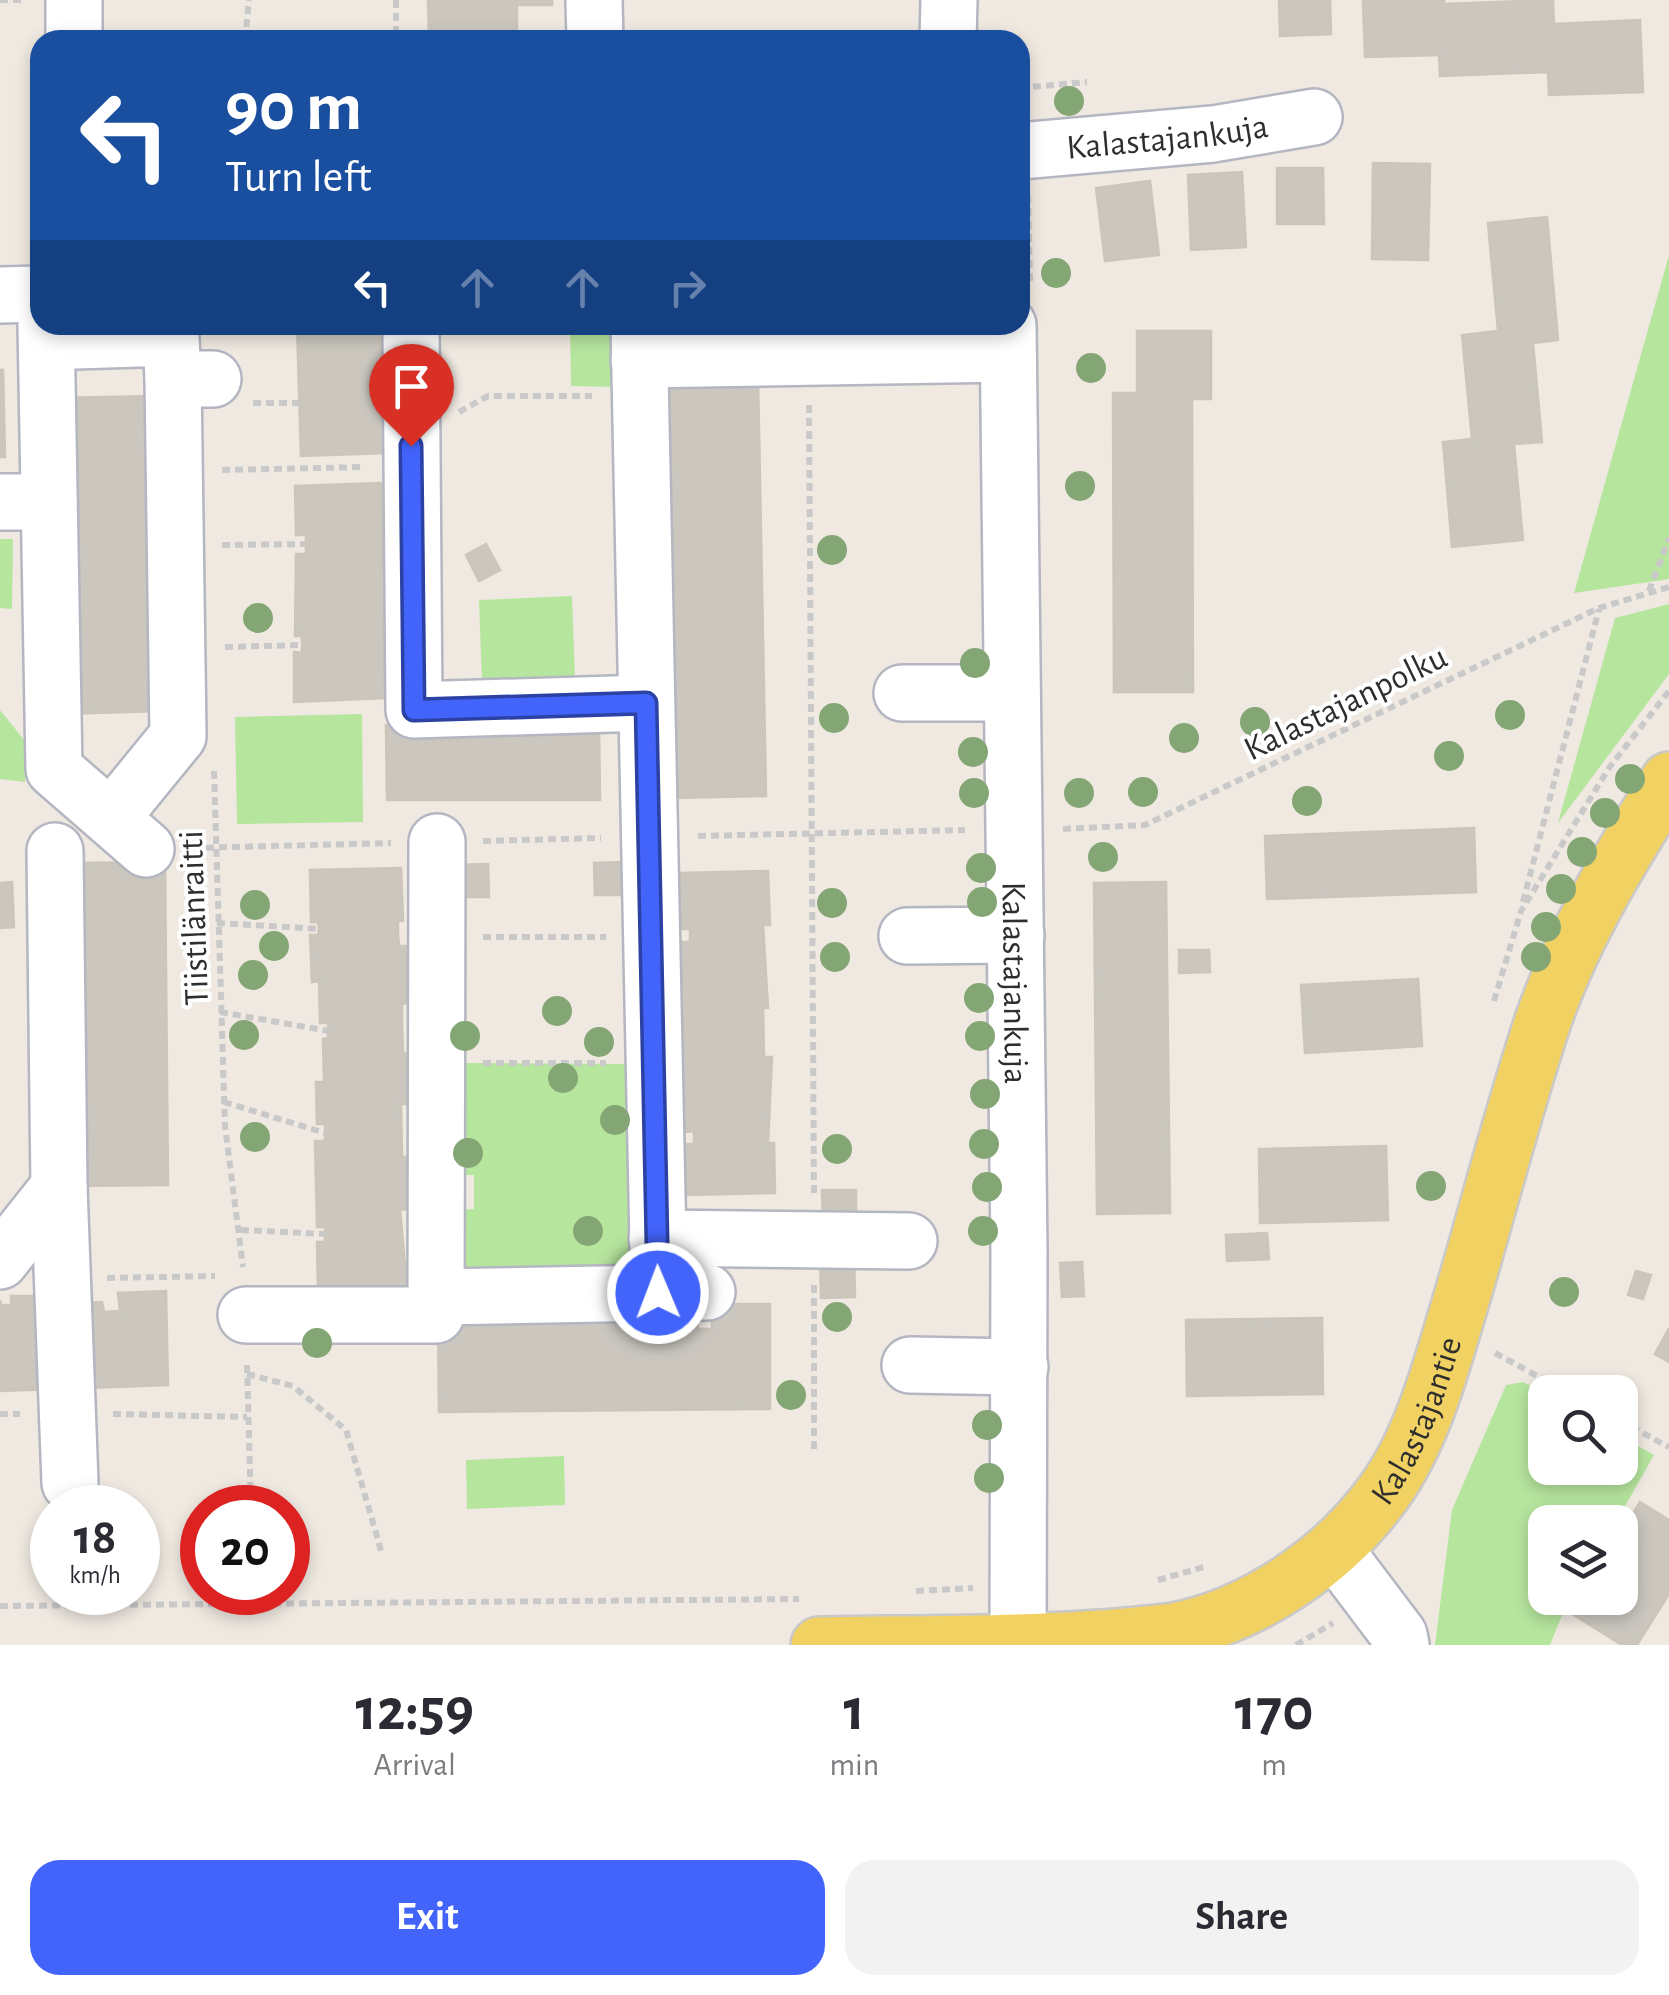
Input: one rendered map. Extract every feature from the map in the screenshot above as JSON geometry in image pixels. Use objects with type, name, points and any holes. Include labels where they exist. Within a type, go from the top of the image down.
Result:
[{"type":"main road","name":"Kalastajantie","points":[[815,1622],[1018,1642],[1176,1631],[1258,1603],[1334,1548],[1384,1492],[1415,1439],[1447,1347],[1544,1018],[1602,886],[1669,780]]},
{"type":"street","points":[[74,0],[74,30]]},
{"type":"street","points":[[594,0],[595,30]]},
{"type":"street","points":[[948,30],[949,0]]},
{"type":"street","name":"Kalastajankuja","points":[[1030,151],[1213,134],[1314,118]]},
{"type":"street","points":[[0,294],[30,294]]},
{"type":"street","points":[[45,335],[24,502],[54,769],[128,834],[178,736],[193,379],[172,338],[75,341],[75,335]]},
{"type":"street","points":[[412,335],[414,710],[646,703]]},
{"type":"street","points":[[436,1297],[683,1292],[657,1238],[639,360],[809,358],[1008,340]]},
{"type":"street","name":"Kalastajankuja","points":[[1008,340],[1020,1366],[1018,1642]]},
{"type":"street","points":[[902,693],[1012,693]]},
{"type":"street","points":[[245,1295],[436,1315],[437,842]]},
{"type":"street","points":[[54,852],[59,1187],[66,1280],[70,1483]]},
{"type":"street","points":[[907,936],[1016,935]]},
{"type":"street","points":[[0,1261],[59,1187]]},
{"type":"street","points":[[657,1238],[909,1241]]},
{"type":"street","points":[[910,1365],[1020,1366]]},
{"type":"street","points":[[1334,1548],[1399,1635],[1401,1645]]},
{"type":"path","points":[[0,0],[24,0]]},
{"type":"path","points":[[246,30],[249,0]]},
{"type":"path","points":[[396,0],[396,30]]},
{"type":"path","points":[[1030,87],[1087,82]]},
{"type":"path","points":[[809,358],[814,1449]]},
{"type":"path","points":[[212,470],[411,446],[441,422],[488,396],[639,360]]},
{"type":"path","points":[[1648,592],[1669,538]]},
{"type":"path","points":[[211,545],[306,544]]},
{"type":"path","name":"Kalastajanpolku","points":[[1054,830],[1145,825],[1599,608],[1669,587]]},
{"type":"path","points":[[1490,1014],[1521,911],[1599,608]]},
{"type":"path","points":[[214,647],[302,645]]},
{"type":"path","points":[[1521,911],[1610,768],[1669,692]]},
{"type":"path","name":"Tiistilänraitti","points":[[214,756],[224,1102],[245,1295],[250,1485]]},
{"type":"path","points":[[217,923],[319,929]]},
{"type":"path","points":[[437,936],[631,938],[631,965],[651,964]]},
{"type":"path","points":[[220,1012],[328,1031]]},
{"type":"path","points":[[437,1062],[653,1065]]},
{"type":"path","points":[[224,1102],[325,1133]]},
{"type":"path","points":[[240,1230],[325,1234]]},
{"type":"path","points":[[66,1280],[245,1295]]},
{"type":"path","points":[[1495,1354],[1535,1375]]},
{"type":"path","points":[[247,1374],[293,1386],[346,1430],[382,1554]]},
{"type":"path","points":[[68,1412],[247,1418]]},
{"type":"path","points":[[1638,1431],[1669,1448]]},
{"type":"path","points":[[1144,1584],[1210,1565]]},
{"type":"path","points":[[899,1592],[974,1588]]},
{"type":"path","points":[[0,1606],[180,1603]]},
{"type":"path","points":[[310,1604],[815,1622]]},
{"type":"green space","points":[[1669,255],[1669,579],[1574,593]]},
{"type":"green space","points":[[570,335],[614,335],[615,387],[571,386]]},
{"type":"green space","points":[[0,539],[13,539],[12,609],[0,608]]},
{"type":"green space","points":[[572,596],[575,678],[482,682],[479,600]]},
{"type":"green space","points":[[1669,604],[1669,674],[1558,823],[1615,618]]},
{"type":"green space","points":[[0,710],[25,741],[25,782],[0,779]]},
{"type":"green space","points":[[362,714],[363,822],[237,824],[235,717]]},
{"type":"green space","points":[[460,1063],[630,1064],[628,1274],[457,1273],[457,1210],[474,1209],[474,1175],[459,1175]]},
{"type":"green space","points":[[1506,1385],[1528,1385],[1528,1485],[1637,1485],[1626,1505],[1528,1505],[1528,1615],[1562,1615],[1550,1645],[1435,1645],[1452,1510]]},
{"type":"green space","points":[[1638,1446],[1654,1455],[1638,1483]]},
{"type":"green space","points":[[564,1456],[565,1505],[467,1509],[466,1460]]},
{"type":"building","points":[[428,0],[552,0],[552,5],[517,5],[517,30],[429,30]]},
{"type":"building","points":[[1279,0],[1330,0],[1331,34],[1280,36]]},
{"type":"building","points":[[1363,0],[1444,0],[1444,4],[1553,0],[1554,24],[1640,20],[1643,92],[1549,95],[1548,72],[1440,76],[1439,55],[1365,57]]},
{"type":"building","points":[[1373,163],[1430,164],[1428,260],[1372,259]]},
{"type":"building","points":[[1277,168],[1323,168],[1324,224],[1277,224]]},
{"type":"building","points":[[1242,172],[1246,247],[1191,250],[1188,175]]},
{"type":"building","points":[[1150,181],[1159,255],[1105,261],[1096,188]]},
{"type":"building","points":[[1547,217],[1558,340],[1533,343],[1542,442],[1514,444],[1523,540],[1452,547],[1443,442],[1472,439],[1462,335],[1498,331],[1488,223]]},
{"type":"building","points":[[1137,331],[1211,331],[1211,399],[1192,399],[1193,692],[1114,692],[1113,393],[1137,393]]},
{"type":"building","points":[[297,335],[380,335],[385,453],[301,456]]},
{"type":"building","points":[[3,370],[5,457],[0,457]]},
{"type":"building","points":[[758,376],[766,796],[672,798],[664,378]]},
{"type":"building","points":[[154,396],[161,711],[59,714],[67,562],[78,562],[78,538],[70,538],[68,462],[79,462],[79,435],[58,435],[58,398]]},
{"type":"building","points":[[381,483],[385,698],[294,702],[294,652],[302,653],[302,636],[295,636],[296,554],[306,554],[306,535],[296,535],[295,486]]},
{"type":"building","points":[[486,544],[500,570],[479,581],[466,555]]},
{"type":"building","points":[[599,724],[600,800],[387,800],[386,725]]},
{"type":"building","points":[[1474,828],[1476,892],[1267,899],[1265,836]]},
{"type":"building","points":[[165,862],[168,1185],[78,1186],[75,863]]},
{"type":"building","points":[[626,862],[627,895],[595,895],[594,863]]},
{"type":"building","points":[[488,864],[489,897],[457,897],[456,865]]},
{"type":"building","points":[[401,868],[403,921],[398,921],[398,934],[399,946],[407,946],[408,1003],[402,1004],[403,1053],[409,1053],[411,1104],[401,1104],[402,1157],[408,1157],[409,1209],[400,1210],[407,1289],[318,1292],[317,1242],[325,1242],[325,1227],[317,1227],[315,1141],[325,1141],[325,1124],[317,1124],[316,1082],[324,1082],[323,1039],[328,1038],[328,1023],[320,1023],[319,981],[312,982],[310,935],[318,935],[319,929],[318,922],[311,922],[310,870]]},
{"type":"building","points":[[768,871],[770,925],[763,925],[768,1008],[763,1008],[764,1057],[772,1057],[768,1143],[774,1143],[775,1193],[686,1195],[685,1144],[694,1144],[694,1131],[685,1132],[685,1090],[676,1090],[675,1045],[684,1044],[684,1027],[675,1027],[674,983],[682,983],[682,942],[690,942],[690,929],[681,929],[680,873]]},
{"type":"building","points":[[12,882],[14,927],[0,928],[0,883]]},
{"type":"building","points":[[1166,882],[1170,1213],[1097,1214],[1094,883]]},
{"type":"building","points":[[1179,950],[1209,950],[1210,972],[1179,973]]},
{"type":"building","points":[[1418,979],[1422,1046],[1305,1053],[1301,985]]},
{"type":"building","points":[[1386,1146],[1388,1220],[1260,1223],[1259,1149]]},
{"type":"building","points":[[822,1190],[856,1190],[856,1225],[823,1226]]},
{"type":"building","points":[[1267,1233],[1269,1259],[1227,1261],[1226,1235]]},
{"type":"building","points":[[854,1255],[855,1297],[821,1298],[820,1256]]},
{"type":"building","points":[[1082,1262],[1084,1296],[1062,1297],[1060,1263]]},
{"type":"building","points":[[1636,1271],[1651,1275],[1643,1299],[1628,1295]]},
{"type":"building","points":[[166,1291],[168,1385],[0,1391],[0,1300],[1,1305],[11,1305],[11,1296],[56,1296],[56,1304],[102,1302],[104,1312],[120,1311],[118,1293]]},
{"type":"building","points":[[712,1304],[770,1304],[770,1409],[439,1412],[438,1325],[544,1324],[544,1313],[697,1320],[698,1329],[712,1329]]},
{"type":"building","points":[[1322,1318],[1323,1394],[1187,1396],[1186,1320]]},
{"type":"building","points":[[1669,1328],[1669,1362],[1655,1354]]},
{"type":"building","points":[[1640,1502],[1669,1520],[1669,1594],[1637,1645],[1622,1645],[1574,1615],[1638,1615]]},
{"type":"route","points":[[411,446],[414,710],[646,703],[658,1293]]}]
